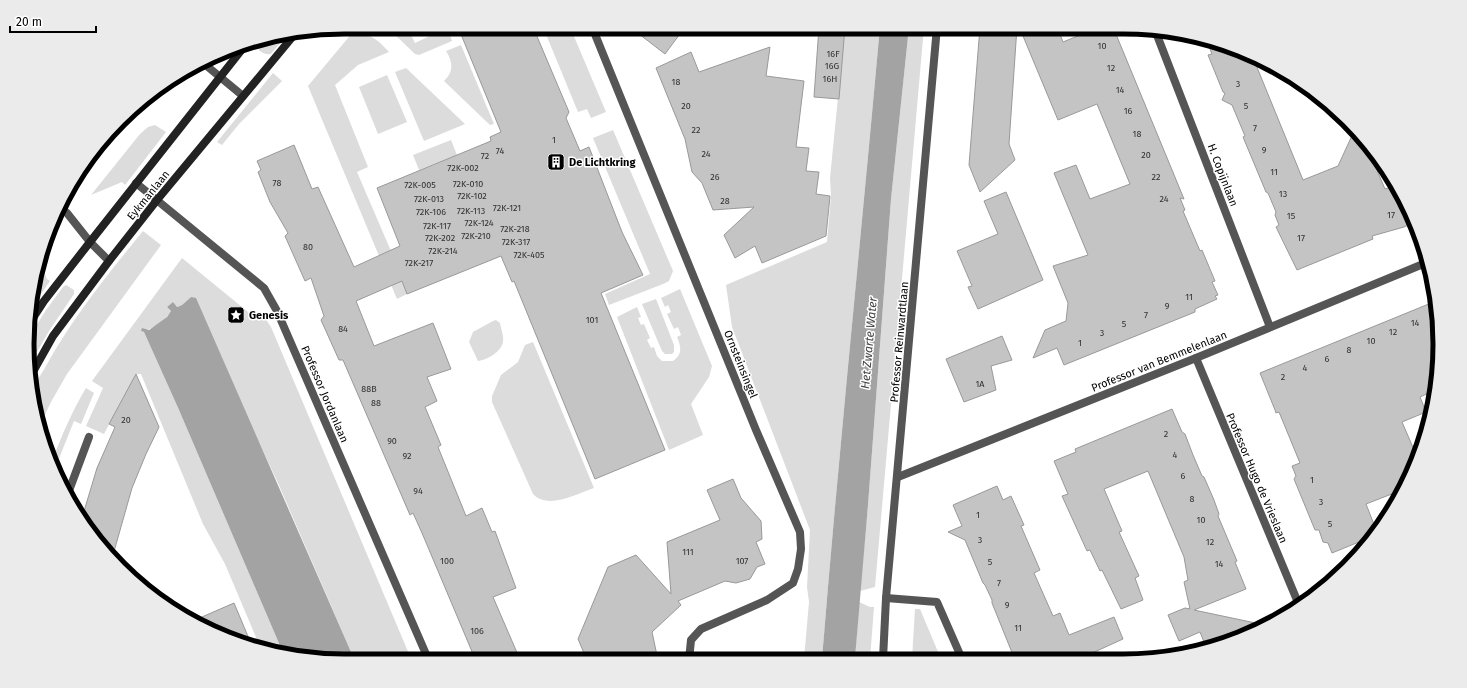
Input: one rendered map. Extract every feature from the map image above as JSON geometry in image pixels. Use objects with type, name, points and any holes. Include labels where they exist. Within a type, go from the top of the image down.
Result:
[{"type":"main road","name":"Eykmanlaan","points":[[35,367],[53,336],[109,261],[157,200],[291,39]]},
{"type":"main road","name":"Eykmanlaan","points":[[36,313],[136,183],[240,51]]},
{"type":"street","name":"Ornsteinsingel","points":[[595,34],[756,430],[800,532],[801,549],[798,569],[793,583],[767,600],[701,629],[691,640],[690,654]]},
{"type":"street","name":"Professor Reinwardtlaan","points":[[883,654],[886,598],[936,34]]},
{"type":"street","name":"H. Copijnlaan","points":[[1157,36],[1270,328]]},
{"type":"street","points":[[207,66],[243,96]]},
{"type":"street","name":"Professor Jordanlaan","points":[[136,183],[264,288],[277,311],[426,654]]},
{"type":"street","points":[[64,211],[90,242],[109,261]]},
{"type":"street","name":"Professor van Bemmelenlaan","points":[[898,477],[1270,328],[1422,264]]},
{"type":"street","name":"Professor Hugo de Vrieslaan","points":[[1196,358],[1297,601]]},
{"type":"street","points":[[70,488],[89,437]]},
{"type":"street","points":[[886,598],[937,602],[960,654]]},
{"type":"shaded area","points":[[351,34],[361,34],[373,38],[389,52],[358,65],[335,85],[368,167],[357,172],[409,293],[397,299],[308,86]]},
{"type":"shaded area","points":[[394,34],[410,34],[415,43],[434,34],[450,34],[452,41],[419,55],[415,54]]},
{"type":"shaded area","points":[[546,34],[573,34],[606,112],[591,118],[587,109],[578,112]]},
{"type":"shaded area","points":[[844,34],[879,34],[822,654],[804,654],[809,602],[807,587],[810,530],[732,327],[726,285],[827,242],[831,196],[830,178]]},
{"type":"shaded area","points":[[908,34],[923,34],[875,587],[860,591],[868,505],[891,199]]},
{"type":"shaded area","points":[[282,40],[271,54],[263,53],[257,47]]},
{"type":"shaded area","points":[[461,45],[494,124],[490,125],[444,81],[450,74],[451,70],[450,59],[446,51]]},
{"type":"shaded area","points":[[406,68],[465,124],[424,141],[395,72]]},
{"type":"shaded area","points":[[273,73],[282,81],[239,124],[222,145],[217,142]]},
{"type":"shaded area","points":[[387,75],[407,122],[378,134],[359,87]]},
{"type":"shaded area","points":[[155,125],[166,132],[125,185],[122,182],[91,195],[140,134],[148,127]]},
{"type":"shaded area","points":[[613,130],[673,271],[669,281],[609,305],[605,294],[650,274],[593,138]]},
{"type":"shaded area","points":[[451,140],[457,155],[419,170],[413,155]]},
{"type":"shaded area","points":[[143,231],[161,245],[67,374],[43,418],[37,382],[56,348],[79,313]]},
{"type":"shaded area","points":[[182,258],[259,321],[265,318],[271,327],[409,654],[352,654],[278,483],[191,297],[182,305],[176,307],[173,302],[167,307],[171,311],[162,321],[154,327],[141,331],[144,332],[179,410],[281,647],[258,641],[225,564],[203,524],[141,374],[136,374],[104,434],[86,426],[103,388],[92,381]]},
{"type":"shaded area","points":[[43,270],[47,279],[50,281],[38,299]]},
{"type":"shaded area","points":[[66,285],[74,290],[74,294],[49,331],[35,356],[35,328],[63,287]]},
{"type":"shaded area","points":[[680,289],[712,366],[709,377],[691,404],[703,435],[669,450],[617,317],[637,307],[641,317],[638,318],[641,325],[644,324],[650,338],[647,340],[651,348],[654,347],[657,356],[662,361],[673,361],[680,353],[677,337],[681,335],[678,327],[674,329],[667,314],[671,312],[668,305],[665,307],[661,298]]},
{"type":"shaded area","points":[[656,299],[674,345],[674,352],[672,354],[665,354],[662,351],[642,304]]},
{"type":"shaded area","points":[[496,320],[500,323],[503,340],[502,346],[493,355],[478,361],[469,342],[473,332]]},
{"type":"shaded area","points":[[533,342],[594,488],[571,497],[554,501],[539,499],[533,494],[492,402],[492,396],[501,375],[518,362],[525,345]]},
{"type":"shaded area","points":[[86,388],[94,393],[81,424],[74,421],[58,462],[54,455],[72,414]]},
{"type":"shaded area","points":[[859,602],[870,607],[874,607],[870,654],[855,654]]},
{"type":"shaded area","points":[[915,609],[920,609],[939,654],[912,654]]},
{"type":"water","name":"Het Zwarte Water","points":[[879,34],[908,34],[891,199],[855,654],[822,654]]},
{"type":"water","points":[[191,297],[196,298],[352,654],[324,653],[281,647],[179,410],[144,332],[141,331],[142,328],[149,330],[167,317],[171,311],[167,307],[173,302],[177,307],[182,305]]},
{"type":"building","points":[[461,34],[536,34],[569,112],[566,118],[580,151],[589,147],[622,232],[643,275],[601,293],[665,450],[595,479],[514,281],[512,282],[501,256],[407,294],[402,281],[356,301],[374,346],[433,323],[451,369],[427,377],[437,401],[425,407],[441,445],[438,447],[466,516],[482,508],[492,532],[495,531],[516,588],[493,597],[518,654],[473,654],[413,513],[410,515],[343,360],[339,360],[321,320],[324,316],[311,278],[305,281],[285,236],[288,233],[270,202],[258,172],[261,170],[257,161],[294,145],[312,189],[318,187],[354,267],[400,246],[377,188],[491,141],[490,137],[501,132]]},
{"type":"building","points":[[639,34],[680,34],[665,54]]},
{"type":"building","points":[[818,34],[844,34],[839,99],[814,97]]},
{"type":"building","points":[[979,34],[1017,34],[1009,144],[1015,160],[980,192],[969,165]]},
{"type":"building","points":[[1028,34],[1060,34],[1063,42],[1083,34],[1116,34],[1184,199],[1180,198],[1185,210],[1183,211],[1215,281],[1212,282],[1218,295],[1215,296],[1217,299],[1195,309],[1195,312],[1064,365],[1057,348],[1033,358],[1045,330],[1066,321],[1068,303],[1053,266],[1088,255],[1054,173],[1076,165],[1090,199],[1130,184],[1097,104],[1058,120],[1023,36]]},
{"type":"building","points":[[1209,46],[1223,50],[1256,64],[1303,180],[1338,166],[1352,136],[1373,160],[1385,189],[1390,187],[1409,225],[1372,236],[1373,239],[1297,270],[1276,227],[1279,225],[1275,215],[1276,212],[1243,137],[1245,136],[1232,105],[1222,100],[1225,93],[1223,92],[1208,55],[1212,54]]},
{"type":"building","points":[[770,47],[766,76],[804,81],[796,147],[809,148],[806,171],[819,172],[816,194],[830,196],[826,236],[762,263],[755,246],[735,258],[724,235],[754,207],[713,210],[702,183],[692,172],[685,139],[656,68],[691,52],[699,72]]},
{"type":"building","points":[[1006,192],[1043,280],[978,309],[968,287],[972,286],[957,251],[998,234],[984,201]]},
{"type":"building","points":[[1430,303],[1433,344],[1430,384],[1429,393],[1420,397],[1425,410],[1425,412],[1402,422],[1414,450],[1394,493],[1366,504],[1374,525],[1362,541],[1332,553],[1328,543],[1323,542],[1319,530],[1315,530],[1294,479],[1296,476],[1292,466],[1300,463],[1279,412],[1276,413],[1260,373]]},
{"type":"building","points":[[1002,336],[1012,360],[991,366],[996,390],[964,402],[946,359]]},
{"type":"building","points":[[136,374],[159,427],[132,488],[114,551],[98,533],[84,512],[97,468],[115,427],[109,424]]},
{"type":"building","points":[[1172,409],[1182,432],[1185,434],[1202,476],[1204,477],[1214,500],[1219,514],[1218,516],[1237,561],[1235,562],[1246,589],[1194,610],[1257,623],[1223,638],[1204,643],[1200,632],[1179,641],[1168,615],[1185,608],[1190,609],[1184,582],[1188,580],[1184,557],[1148,471],[1104,489],[1122,531],[1119,532],[1139,576],[1135,578],[1143,600],[1121,609],[1102,570],[1100,571],[1090,550],[1087,551],[1062,496],[1068,494],[1054,461],[1076,452],[1075,449]]},
{"type":"building","points":[[733,479],[741,498],[761,521],[762,539],[756,542],[765,564],[757,567],[750,579],[736,583],[725,581],[678,601],[681,605],[652,632],[657,654],[584,654],[578,639],[608,567],[636,555],[671,594],[667,542],[720,520],[707,490]]},
{"type":"building","points":[[997,486],[1003,500],[1011,496],[1024,525],[1021,526],[1040,570],[1034,573],[1053,616],[1060,613],[1069,635],[1114,617],[1123,639],[1090,654],[1013,654],[992,600],[983,583],[965,540],[948,532],[962,526],[953,505]]},
{"type":"building","points":[[234,603],[249,639],[225,630],[200,618]]},
{"type":"place","name":"De Lichtkring","points":[[556,162]]},
{"type":"place","name":"Genesis","points":[[236,315]]}]
